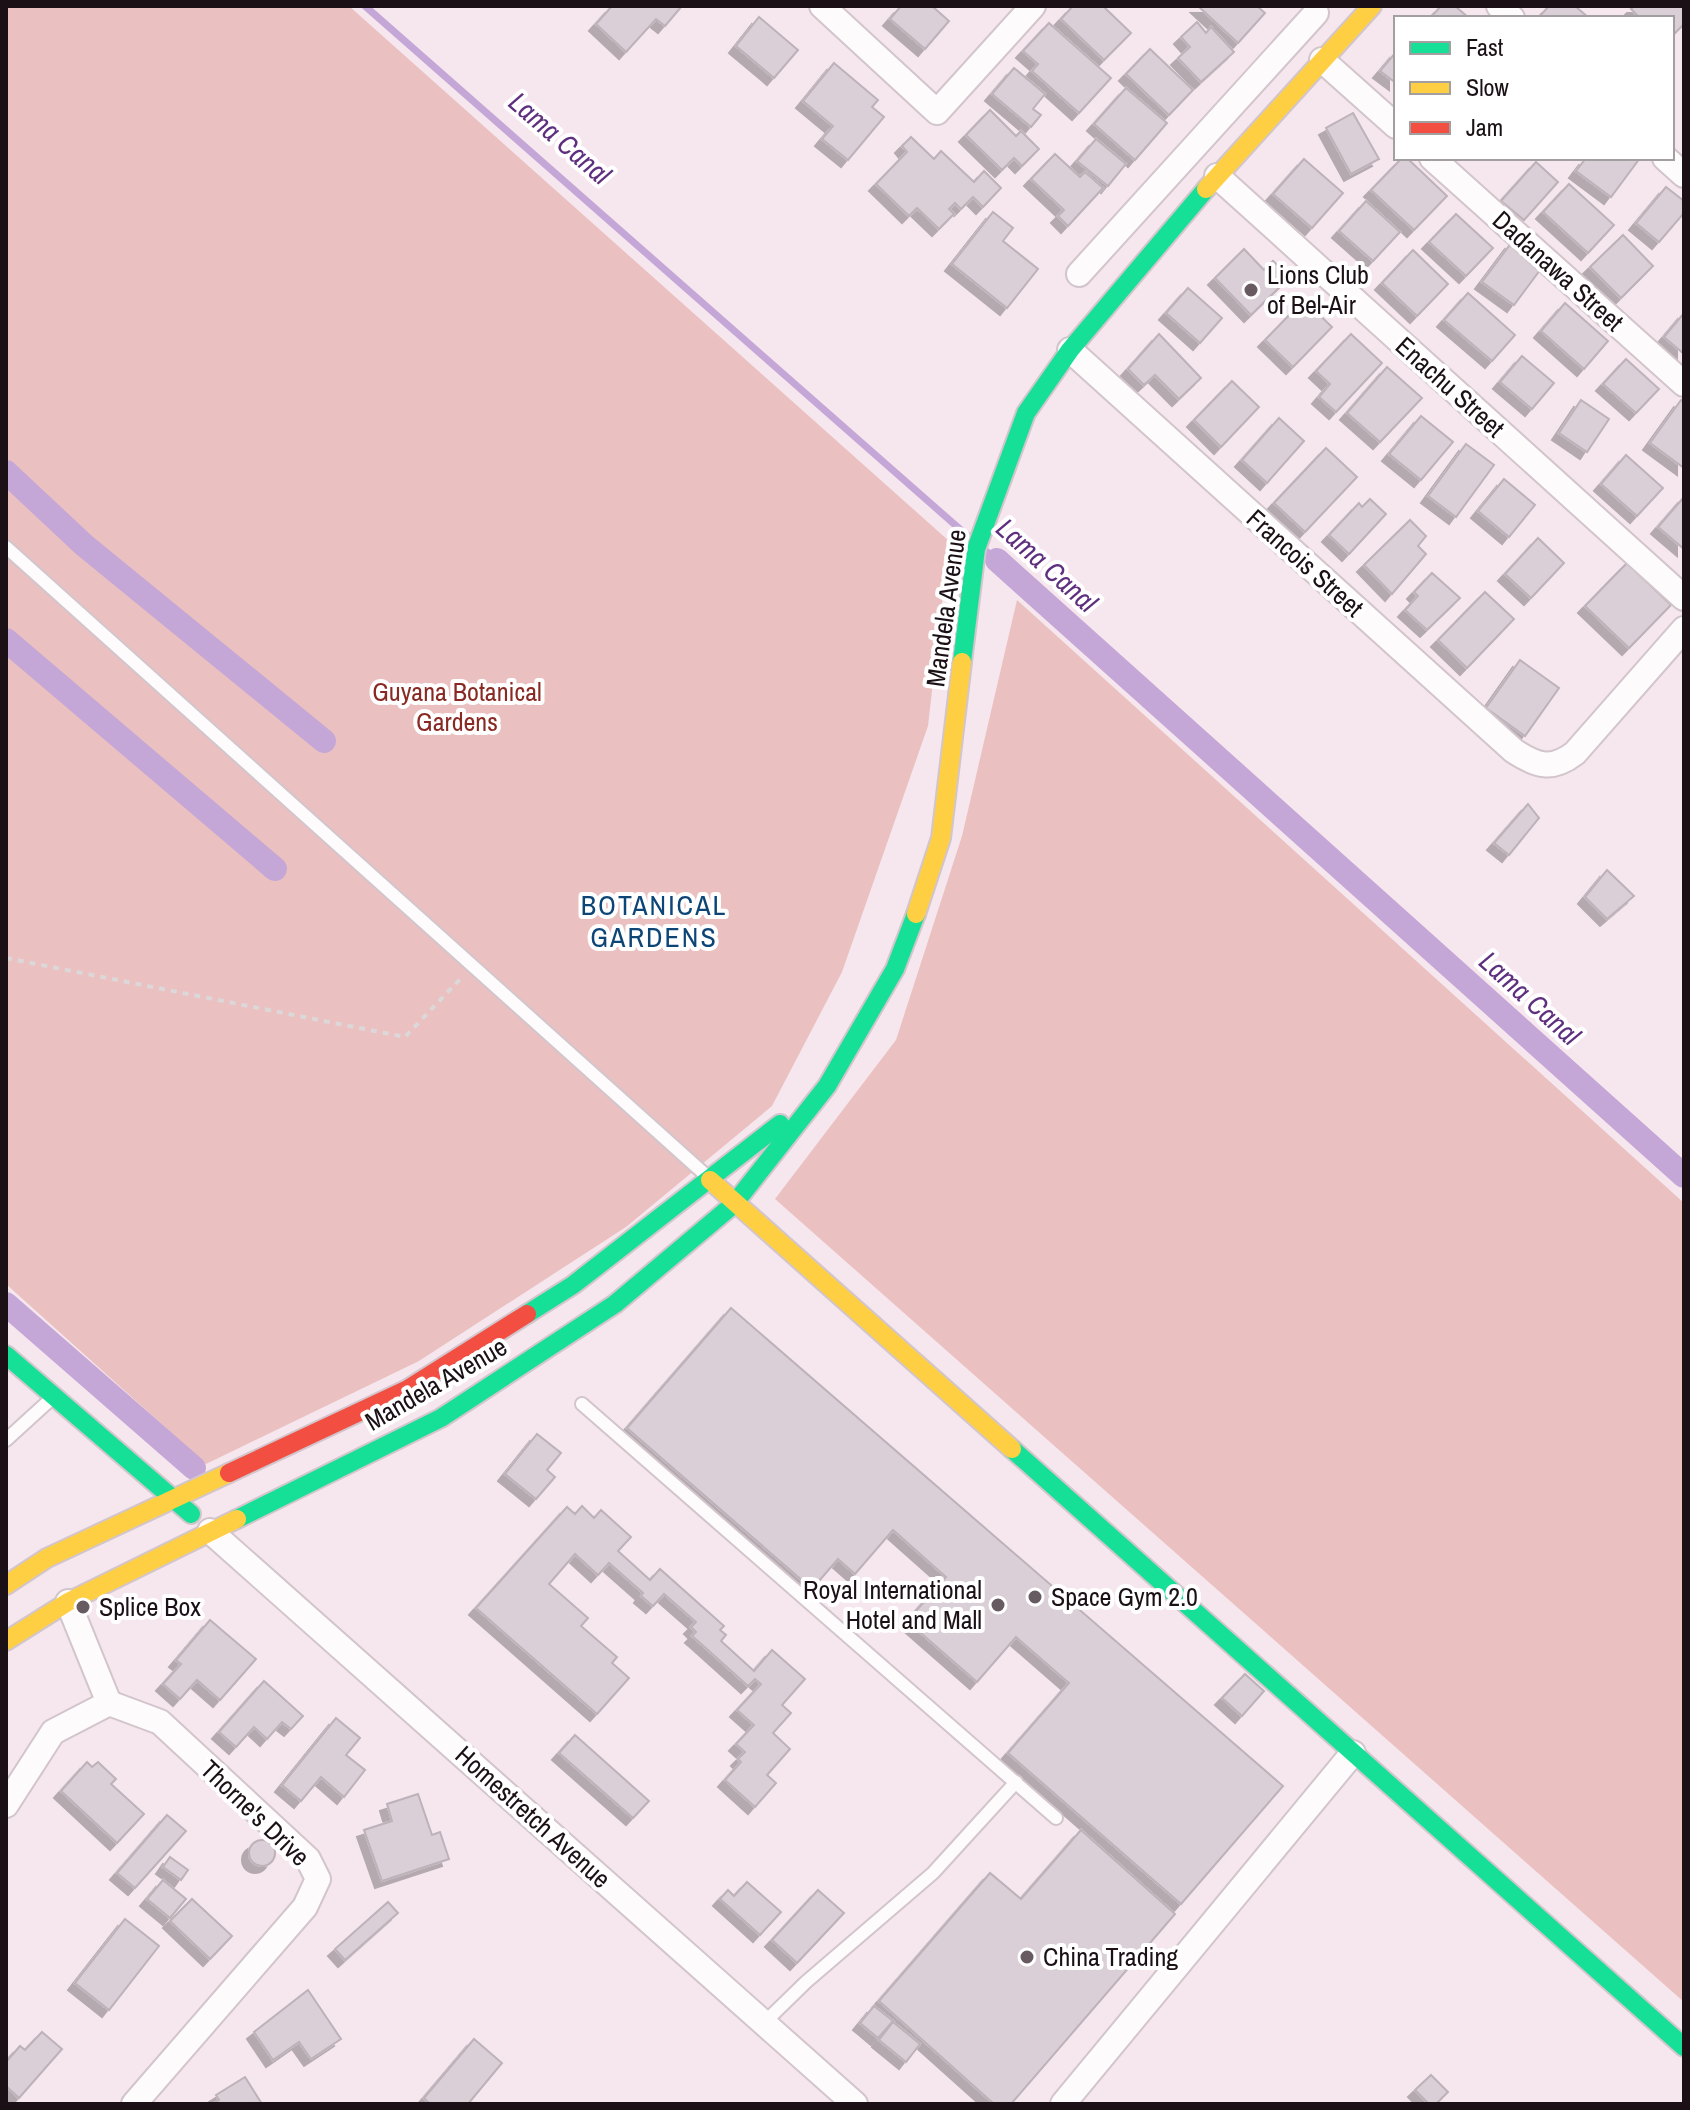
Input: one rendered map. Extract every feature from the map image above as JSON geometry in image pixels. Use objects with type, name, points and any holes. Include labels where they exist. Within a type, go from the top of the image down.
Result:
[{"type":"main road","name":"Mandela Avenue","points":[[6,1641],[68,1602],[441,1418],[615,1304],[734,1204],[827,1086],[895,969],[941,838],[969,589],[978,539],[1026,413],[1070,350],[1217,176],[1372,6]]},
{"type":"main road","name":"Mandela Avenue","points":[[6,1585],[47,1558],[406,1390],[573,1285],[827,1086]]},
{"type":"main road","points":[[710,1180],[1684,2047]]},
{"type":"main road","points":[[6,1355],[210,1531]]},
{"type":"street","points":[[822,6],[937,112],[1033,6]]},
{"type":"street","points":[[1079,274],[1313,9],[1344,37]]},
{"type":"street","points":[[1322,60],[1394,124]]},
{"type":"street","name":"Dadanawa Street","points":[[1434,160],[1684,384]]},
{"type":"street","points":[[1667,160],[1684,175]]},
{"type":"street","name":"Enachu Street","points":[[1217,176],[1684,598]]},
{"type":"street","name":"Francois Street","points":[[1070,350],[1514,751],[1547,767],[1562,763],[1575,753],[1684,629]]},
{"type":"street","name":"Homestretch Avenue","points":[[210,1531],[855,2104]]},
{"type":"street","points":[[6,1805],[53,1732],[109,1703],[68,1602]]},
{"type":"street","name":"Thorne's Drive","points":[[109,1703],[160,1722],[308,1859],[318,1879],[305,1907],[134,2104]]},
{"type":"street","points":[[1063,2104],[1353,1753]]},
{"type":"lane","points":[[6,547],[710,1180]]},
{"type":"lane","points":[[6,1440],[54,1396]]},
{"type":"lane","points":[[582,1404],[1056,1818]]},
{"type":"lane","points":[[764,2023],[806,1982],[933,1873],[1016,1782]]},
{"type":"path","points":[[6,958],[405,1037],[472,966]]},
{"type":"green space","name":"Guyana Botanical Gardens","points":[[6,6],[349,6],[949,541],[928,726],[842,972],[772,1106],[626,1227],[419,1361],[206,1464],[6,1284]]},
{"type":"green space","points":[[1017,600],[1684,1203],[1684,2002],[775,1199],[896,1040],[962,836]]},
{"type":"building","points":[[612,6],[682,6],[665,26],[656,19],[626,52],[596,24]]},
{"type":"building","points":[[901,6],[932,6],[949,21],[925,49],[890,19]]},
{"type":"building","points":[[1073,6],[1103,6],[1131,33],[1104,60],[1061,19]]},
{"type":"building","points":[[1198,6],[1257,6],[1265,13],[1238,43]]},
{"type":"building","points":[[1441,6],[1455,6],[1467,16],[1432,16]]},
{"type":"building","points":[[1549,6],[1575,6],[1587,16],[1540,16]]},
{"type":"building","points":[[1634,6],[1684,6],[1684,24],[1674,34],[1674,16],[1638,16],[1631,9]]},
{"type":"building","points":[[759,17],[798,50],[774,78],[736,46]]},
{"type":"building","points":[[1197,22],[1206,33],[1211,27],[1234,52],[1201,82],[1178,58],[1190,47],[1181,37]]},
{"type":"building","points":[[1049,23],[1111,78],[1079,113],[1032,71],[1038,64],[1023,51]]},
{"type":"building","points":[[1150,49],[1193,90],[1169,115],[1126,74]]},
{"type":"building","points":[[1394,54],[1394,82],[1380,71]]},
{"type":"building","points":[[834,63],[878,100],[872,107],[884,117],[848,160],[822,139],[833,126],[803,101]]},
{"type":"building","points":[[1014,68],[1045,94],[1033,109],[1041,115],[1031,127],[992,94]]},
{"type":"building","points":[[1126,88],[1167,123],[1135,160],[1094,124]]},
{"type":"building","points":[[990,110],[1016,136],[1021,131],[1039,149],[1022,166],[1014,158],[1002,170],[966,135]]},
{"type":"building","points":[[1353,113],[1379,159],[1351,174],[1326,128]]},
{"type":"building","points":[[911,137],[934,159],[941,151],[974,182],[984,171],[1001,188],[983,207],[973,197],[961,209],[955,203],[949,209],[954,214],[939,229],[917,208],[909,216],[876,184],[907,152],[902,146]]},
{"type":"building","points":[[1096,139],[1126,164],[1108,186],[1077,161]]},
{"type":"building","points":[[1055,154],[1080,177],[1085,172],[1103,188],[1068,226],[1058,216],[1064,210],[1031,179]]},
{"type":"building","points":[[1304,159],[1343,193],[1312,228],[1273,194]]},
{"type":"building","points":[[1400,160],[1409,160],[1447,196],[1414,230],[1371,190]]},
{"type":"building","points":[[1584,160],[1639,160],[1611,197],[1576,171]]},
{"type":"building","points":[[1536,162],[1558,182],[1524,220],[1501,201]]},
{"type":"building","points":[[1569,184],[1614,225],[1588,253],[1543,212]]},
{"type":"building","points":[[1666,187],[1684,201],[1684,213],[1659,242],[1636,223]]},
{"type":"building","points":[[1366,201],[1400,232],[1373,261],[1339,231]]},
{"type":"building","points":[[993,212],[1013,228],[1003,241],[1038,269],[1007,308],[952,264]]},
{"type":"building","points":[[1456,214],[1493,248],[1466,276],[1429,242]]},
{"type":"building","points":[[1623,235],[1653,266],[1621,298],[1590,267]]},
{"type":"building","points":[[1512,242],[1543,266],[1514,305],[1482,282]]},
{"type":"building","name":"Lions Club of Bel-Air","points":[[1244,249],[1264,270],[1273,261],[1290,277],[1251,315],[1215,278]]},
{"type":"building","points":[[1413,250],[1448,284],[1417,316],[1382,283]]},
{"type":"building","points":[[1188,288],[1222,318],[1200,343],[1166,313]]},
{"type":"building","points":[[1468,293],[1515,335],[1492,361],[1444,320]]},
{"type":"building","points":[[1304,300],[1332,327],[1293,367],[1265,340]]},
{"type":"building","points":[[1565,303],[1608,341],[1584,369],[1541,331]]},
{"type":"building","points":[[1684,313],[1684,354],[1664,337]]},
{"type":"building","points":[[1159,334],[1201,378],[1179,399],[1155,375],[1144,385],[1128,369]]},
{"type":"building","points":[[1351,334],[1382,363],[1336,412],[1319,397],[1330,384],[1316,371]]},
{"type":"building","points":[[1522,356],[1554,383],[1532,409],[1500,382]]},
{"type":"building","points":[[1626,359],[1659,389],[1636,413],[1603,384]]},
{"type":"building","points":[[1387,367],[1422,398],[1380,442],[1347,413]]},
{"type":"building","points":[[1232,381],[1259,407],[1221,447],[1194,420]]},
{"type":"building","points":[[1581,400],[1609,419],[1587,452],[1559,433]]},
{"type":"building","points":[[1681,400],[1684,402],[1684,468],[1650,443]]},
{"type":"building","points":[[1421,416],[1453,442],[1421,480],[1389,454]]},
{"type":"building","points":[[1279,418],[1304,441],[1267,483],[1242,460]]},
{"type":"building","points":[[1466,444],[1494,465],[1456,517],[1428,496]]},
{"type":"building","points":[[1326,448],[1357,477],[1305,532],[1274,503]]},
{"type":"building","points":[[1626,455],[1663,488],[1637,516],[1601,484]]},
{"type":"building","points":[[1504,479],[1535,505],[1509,537],[1478,511]]},
{"type":"building","points":[[1684,497],[1684,549],[1658,527]]},
{"type":"building","points":[[1370,499],[1386,514],[1349,554],[1329,535],[1359,503],[1362,507]]},
{"type":"building","points":[[1410,520],[1426,536],[1418,546],[1426,554],[1392,594],[1364,565]]},
{"type":"building","points":[[1538,538],[1564,563],[1531,598],[1505,574]]},
{"type":"building","points":[[1627,563],[1671,605],[1629,648],[1585,606]]},
{"type":"building","points":[[1432,573],[1460,598],[1427,630],[1405,610],[1418,596],[1414,592]]},
{"type":"building","points":[[1485,592],[1514,619],[1467,668],[1438,640]]},
{"type":"building","points":[[1520,660],[1559,688],[1525,736],[1486,708]]},
{"type":"building","points":[[1528,804],[1539,818],[1509,855],[1494,843]]},
{"type":"building","points":[[1607,870],[1634,896],[1607,919],[1585,897]]},
{"type":"building","name":"Royal International Hotel and Mall","points":[[731,1308],[1283,1786],[1181,1904],[1008,1753],[1069,1683],[1016,1637],[977,1682],[907,1621],[946,1577],[893,1530],[855,1574],[838,1559],[812,1589],[627,1428]]},
{"type":"building","points":[[537,1434],[561,1453],[547,1470],[555,1477],[536,1499],[505,1474]]},
{"type":"building","points":[[582,1506],[594,1518],[601,1510],[631,1537],[618,1551],[650,1580],[660,1569],[724,1626],[720,1630],[726,1635],[721,1641],[754,1671],[772,1650],[805,1679],[782,1705],[791,1713],[773,1733],[790,1749],[767,1775],[776,1783],[755,1807],[725,1780],[741,1762],[738,1759],[745,1752],[736,1744],[754,1725],[737,1710],[761,1684],[755,1679],[748,1686],[692,1636],[696,1632],[691,1627],[696,1622],[664,1594],[653,1606],[609,1563],[598,1575],[575,1554],[549,1584],[588,1618],[581,1626],[617,1657],[612,1663],[629,1678],[597,1714],[476,1608],[567,1507],[575,1514]]},
{"type":"building","points":[[210,1620],[256,1659],[220,1700],[197,1680],[180,1699],[163,1684],[181,1664],[176,1660]]},
{"type":"building","points":[[1245,1674],[1264,1691],[1242,1716],[1222,1698]]},
{"type":"building","points":[[264,1681],[303,1716],[291,1729],[282,1722],[267,1739],[254,1727],[236,1747],[219,1732]]},
{"type":"building","points":[[336,1718],[360,1738],[346,1755],[365,1770],[344,1797],[321,1777],[301,1801],[282,1785]]},
{"type":"building","points":[[575,1735],[649,1801],[633,1818],[559,1753]]},
{"type":"building","points":[[87,1762],[92,1767],[98,1762],[116,1779],[111,1784],[144,1814],[117,1843],[61,1791]]},
{"type":"building","points":[[418,1794],[432,1835],[440,1832],[449,1859],[382,1881],[364,1830],[392,1821],[387,1804]]},
{"type":"building","points":[[167,1815],[186,1831],[135,1888],[117,1873]]},
{"type":"building","name":"China Trading","points":[[1081,1830],[1175,1914],[1011,2104],[994,2104],[879,2001],[990,1873],[1021,1899]]},
{"type":"building","points":[[262,1840],[271,1844],[275,1853],[271,1862],[262,1866],[253,1862],[249,1853],[253,1844]]},
{"type":"building","points":[[170,1857],[188,1870],[181,1880],[163,1867]]},
{"type":"building","points":[[163,1880],[186,1899],[170,1918],[147,1899]]},
{"type":"building","points":[[747,1882],[781,1912],[760,1935],[720,1899],[728,1890],[734,1896]]},
{"type":"building","points":[[818,1890],[844,1913],[797,1963],[772,1940]]},
{"type":"building","points":[[192,1899],[232,1936],[210,1959],[170,1921]]},
{"type":"building","points":[[388,1902],[398,1913],[345,1960],[335,1949]]},
{"type":"building","points":[[125,1919],[159,1946],[109,2010],[75,1983]]},
{"type":"building","points":[[308,1990],[341,2039],[311,2059],[299,2042],[273,2060],[254,2032]]},
{"type":"building","points":[[874,2006],[893,2021],[878,2038],[860,2023]]},
{"type":"building","points":[[893,2022],[920,2044],[906,2062],[879,2040]]},
{"type":"building","points":[[42,2032],[62,2049],[19,2098],[6,2086],[6,2062],[20,2046],[25,2050]]},
{"type":"building","points":[[474,2039],[502,2063],[468,2104],[430,2104],[424,2098]]},
{"type":"building","points":[[1431,2075],[1448,2092],[1436,2104],[1429,2104],[1415,2090]]},
{"type":"building","points":[[245,2077],[262,2104],[213,2104],[219,2100],[216,2095]]},
{"type":"waterway","name":"Lama Canal","points":[[365,6],[970,538]]},
{"type":"waterway","points":[[6,472],[84,545],[324,741]]},
{"type":"waterway","name":"Lama Canal","points":[[986,551],[997,560]]},
{"type":"waterway","name":"Lama Canal","points":[[997,560],[1684,1176]]},
{"type":"waterway","points":[[6,640],[275,869]]},
{"type":"waterway","points":[[6,1304],[194,1468]]},
{"type":"traffic: fast","points":[[962,662],[976,549],[1026,413],[1070,350],[1206,189]]},
{"type":"traffic: fast","points":[[237,1519],[441,1418],[615,1304],[734,1204],[827,1086],[895,969],[916,914]]},
{"type":"traffic: fast","points":[[527,1314],[573,1285],[780,1124]]},
{"type":"traffic: fast","points":[[6,1355],[191,1514]]},
{"type":"traffic: fast","points":[[1012,1449],[1684,2047]]},
{"type":"traffic: slow","points":[[1206,189],[1372,6]]},
{"type":"traffic: slow","points":[[916,914],[941,838],[962,662]]},
{"type":"traffic: slow","points":[[710,1180],[1012,1449]]},
{"type":"traffic: slow","points":[[6,1585],[47,1558],[229,1473]]},
{"type":"traffic: slow","points":[[6,1641],[68,1602],[237,1519]]},
{"type":"traffic: jam","points":[[229,1473],[406,1390],[527,1314]]},
{"type":"place","name":"Lions Club of Bel-Air","points":[[1251,290]]},
{"type":"place","name":"Space Gym 2.0","points":[[1035,1597]]},
{"type":"place","name":"Royal International Hotel and Mall","points":[[998,1605]]},
{"type":"place","name":"Splice Box","points":[[83,1607]]},
{"type":"place","name":"China Trading","points":[[1027,1957]]},
{"type":"district","name":"BOTANICAL GARDENS","points":[[654,921]]}]
